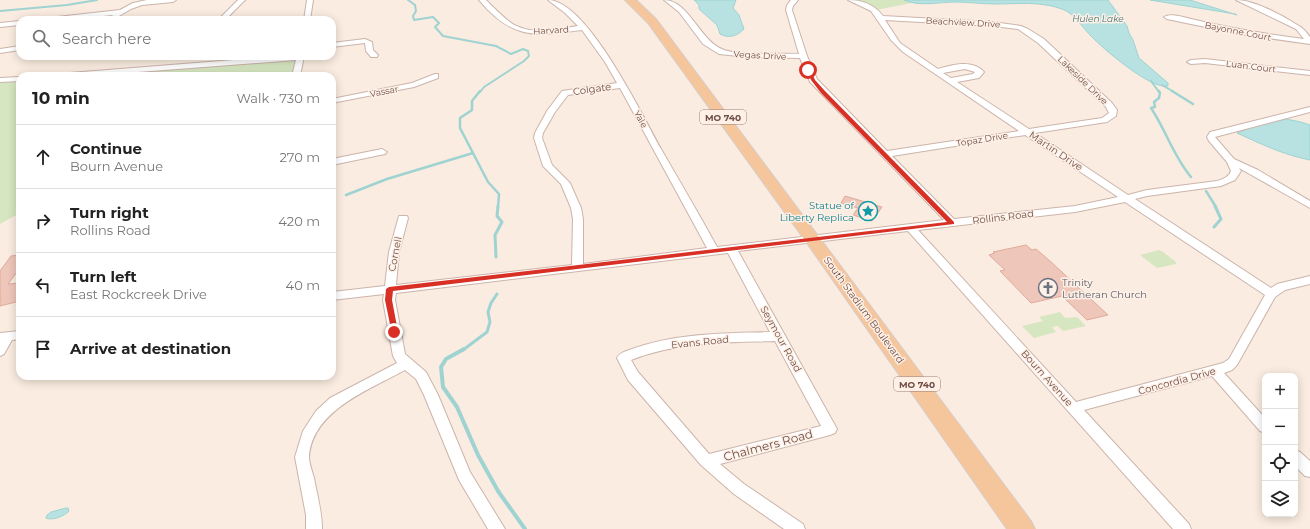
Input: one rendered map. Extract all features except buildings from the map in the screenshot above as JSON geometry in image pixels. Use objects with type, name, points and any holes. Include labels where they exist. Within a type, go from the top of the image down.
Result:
[{"type":"main road","name":"South Stadium Boulevard","points":[[630,0],[652,21],[813,239],[1022,529]]},
{"type":"street","points":[[115,16],[135,3],[173,0]]},
{"type":"street","points":[[225,16],[242,0]]},
{"type":"street","points":[[308,16],[310,0]]},
{"type":"street","name":"Harvard","points":[[482,0],[510,25],[521,30],[538,32],[582,28]]},
{"type":"street","name":"Yale","points":[[551,0],[566,11],[606,58],[714,252]]},
{"type":"street","name":"Vegas Drive","points":[[667,0],[681,10],[706,42],[722,52],[748,56],[803,56]]},
{"type":"street","points":[[795,0],[790,5],[789,10],[803,56],[813,80],[952,223]]},
{"type":"street","name":"Martin Drive","points":[[851,0],[876,10],[893,39],[899,46],[936,72],[1271,294]]},
{"type":"street","points":[[1239,0],[1286,21],[1298,28],[1310,41]]},
{"type":"street","points":[[84,16],[120,12]]},
{"type":"street","name":"Bayonne Court","points":[[1167,17],[1239,32],[1310,41]]},
{"type":"street","name":"Beachview Drive","points":[[882,18],[993,24],[1019,27],[1040,37]]},
{"type":"street","points":[[993,24],[1013,21],[1031,25]]},
{"type":"street","points":[[0,25],[16,23]]},
{"type":"street","name":"Lakeside Drive","points":[[1040,37],[1113,110],[1113,114],[1104,120]]},
{"type":"street","points":[[336,45],[365,41],[368,42],[370,51],[374,55]]},
{"type":"street","points":[[0,51],[16,49]]},
{"type":"street","points":[[108,72],[262,60]]},
{"type":"street","points":[[297,72],[299,60]]},
{"type":"street","name":"Luan Court","points":[[1191,62],[1218,62],[1310,73]]},
{"type":"street","points":[[936,72],[967,67],[980,72],[976,76],[950,81]]},
{"type":"street","name":"Vassar","points":[[336,100],[414,85],[435,76]]},
{"type":"street","points":[[0,80],[16,79]]},
{"type":"street","name":"Colgate","points":[[577,268],[578,219],[576,208],[565,183],[548,166],[538,138],[538,133],[565,93],[622,85]]},
{"type":"street","points":[[1310,109],[1213,134],[1211,137],[1231,161],[1255,172],[1310,205]]},
{"type":"street","name":"Topaz Drive","points":[[884,154],[1104,120]]},
{"type":"street","points":[[336,161],[382,152]]},
{"type":"street","name":"Rollins Road","points":[[336,296],[1081,208],[1100,205],[1147,193],[1218,184],[1228,181],[1234,177],[1236,171],[1231,161]]},
{"type":"street","name":"Cornell","points":[[403,218],[394,252],[389,300],[399,356],[406,364]]},
{"type":"street","name":"Bourn Avenue","points":[[911,228],[1183,529]]},
{"type":"street","name":"Seymour Road","points":[[731,250],[830,429]]},
{"type":"street","points":[[1271,294],[1281,287],[1310,280]]},
{"type":"street","name":"Concordia Drive","points":[[1073,408],[1227,367],[1233,362],[1271,294]]},
{"type":"street","points":[[0,351],[9,336]]},
{"type":"street","name":"Evans Road","points":[[706,461],[633,376],[623,358],[637,351],[701,340],[779,336]]},
{"type":"street","points":[[314,529],[314,515],[302,457],[308,435],[321,415],[335,402],[406,364],[421,376],[428,389],[464,475],[497,529]]},
{"type":"street","points":[[1215,371],[1262,425]]},
{"type":"street","name":"Chalmers Road","points":[[706,461],[830,429]]},
{"type":"street","points":[[1298,459],[1310,471]]},
{"type":"street","points":[[706,461],[739,489],[797,529]]},
{"type":"green space","points":[[851,0],[904,0],[911,3],[876,10],[861,2]]},
{"type":"green space","points":[[262,60],[299,60],[297,72],[108,72]]},
{"type":"green space","points":[[16,79],[16,215],[0,224],[0,80]]},
{"type":"green space","points":[[1159,250],[1176,262],[1176,264],[1157,268],[1140,255]]},
{"type":"green space","points":[[1060,312],[1065,318],[1077,317],[1086,326],[1063,331],[1058,326],[1052,327],[1056,332],[1034,338],[1022,326],[1043,321],[1039,317]]},
{"type":"water","points":[[694,0],[736,0],[733,8],[739,15],[744,29],[733,36],[723,36],[720,34],[717,25],[699,9],[699,5]]},
{"type":"water","name":"Hulen Lake","points":[[904,0],[1108,0],[1127,26],[1139,58],[1168,83],[1168,86],[1150,82],[1127,67],[1096,41],[1067,11],[1054,6],[1020,3],[990,4],[955,2],[923,4]]},
{"type":"water","name":"Hulen Lake","points":[[1150,0],[1190,0],[1233,14]]},
{"type":"water","points":[[1286,119],[1310,125],[1310,160],[1282,152],[1237,133],[1252,127]]},
{"type":"water","points":[[68,508],[69,511],[62,516],[52,519],[46,518],[51,512]]},
{"type":"waterway","points":[[0,11],[67,5],[97,0]]},
{"type":"waterway","points":[[408,0],[415,5],[416,11],[413,16],[414,20],[433,17],[439,23],[435,27],[443,36],[496,46],[511,54],[523,49],[528,51],[529,56],[524,61],[484,87],[480,92]]},
{"type":"waterway","points":[[1151,81],[1159,92]]},
{"type":"waterway","points":[[1162,85],[1174,92]]},
{"type":"waterway","points":[[473,153],[460,128],[460,118],[472,110],[472,101],[480,91]]},
{"type":"waterway","points":[[1159,91],[1159,98],[1154,102],[1155,107],[1151,108],[1174,152],[1191,177]]},
{"type":"waterway","points":[[1172,91],[1193,104]]},
{"type":"waterway","points":[[346,195],[387,179],[473,153]]},
{"type":"waterway","points":[[473,153],[488,182],[499,194],[498,207]]},
{"type":"waterway","points":[[1206,191],[1216,207]]},
{"type":"waterway","points":[[496,257],[495,235],[502,222],[497,216],[498,206]]},
{"type":"waterway","points":[[1214,227],[1221,219],[1215,206]]},
{"type":"waterway","points":[[463,350],[487,332],[490,322],[488,312],[491,303],[497,294]]},
{"type":"waterway","points":[[464,349],[446,359],[441,367],[443,387],[457,407],[478,455],[498,491],[525,529]]},
{"type":"place","name":"Statue of Liberty Replica","points":[[868,211]]},
{"type":"place","name":"Trinity Lutheran Church","points":[[1048,288]]},
{"type":"route","points":[[394,332],[389,300],[389,289],[952,223],[823,92],[813,80],[808,70]]}]
